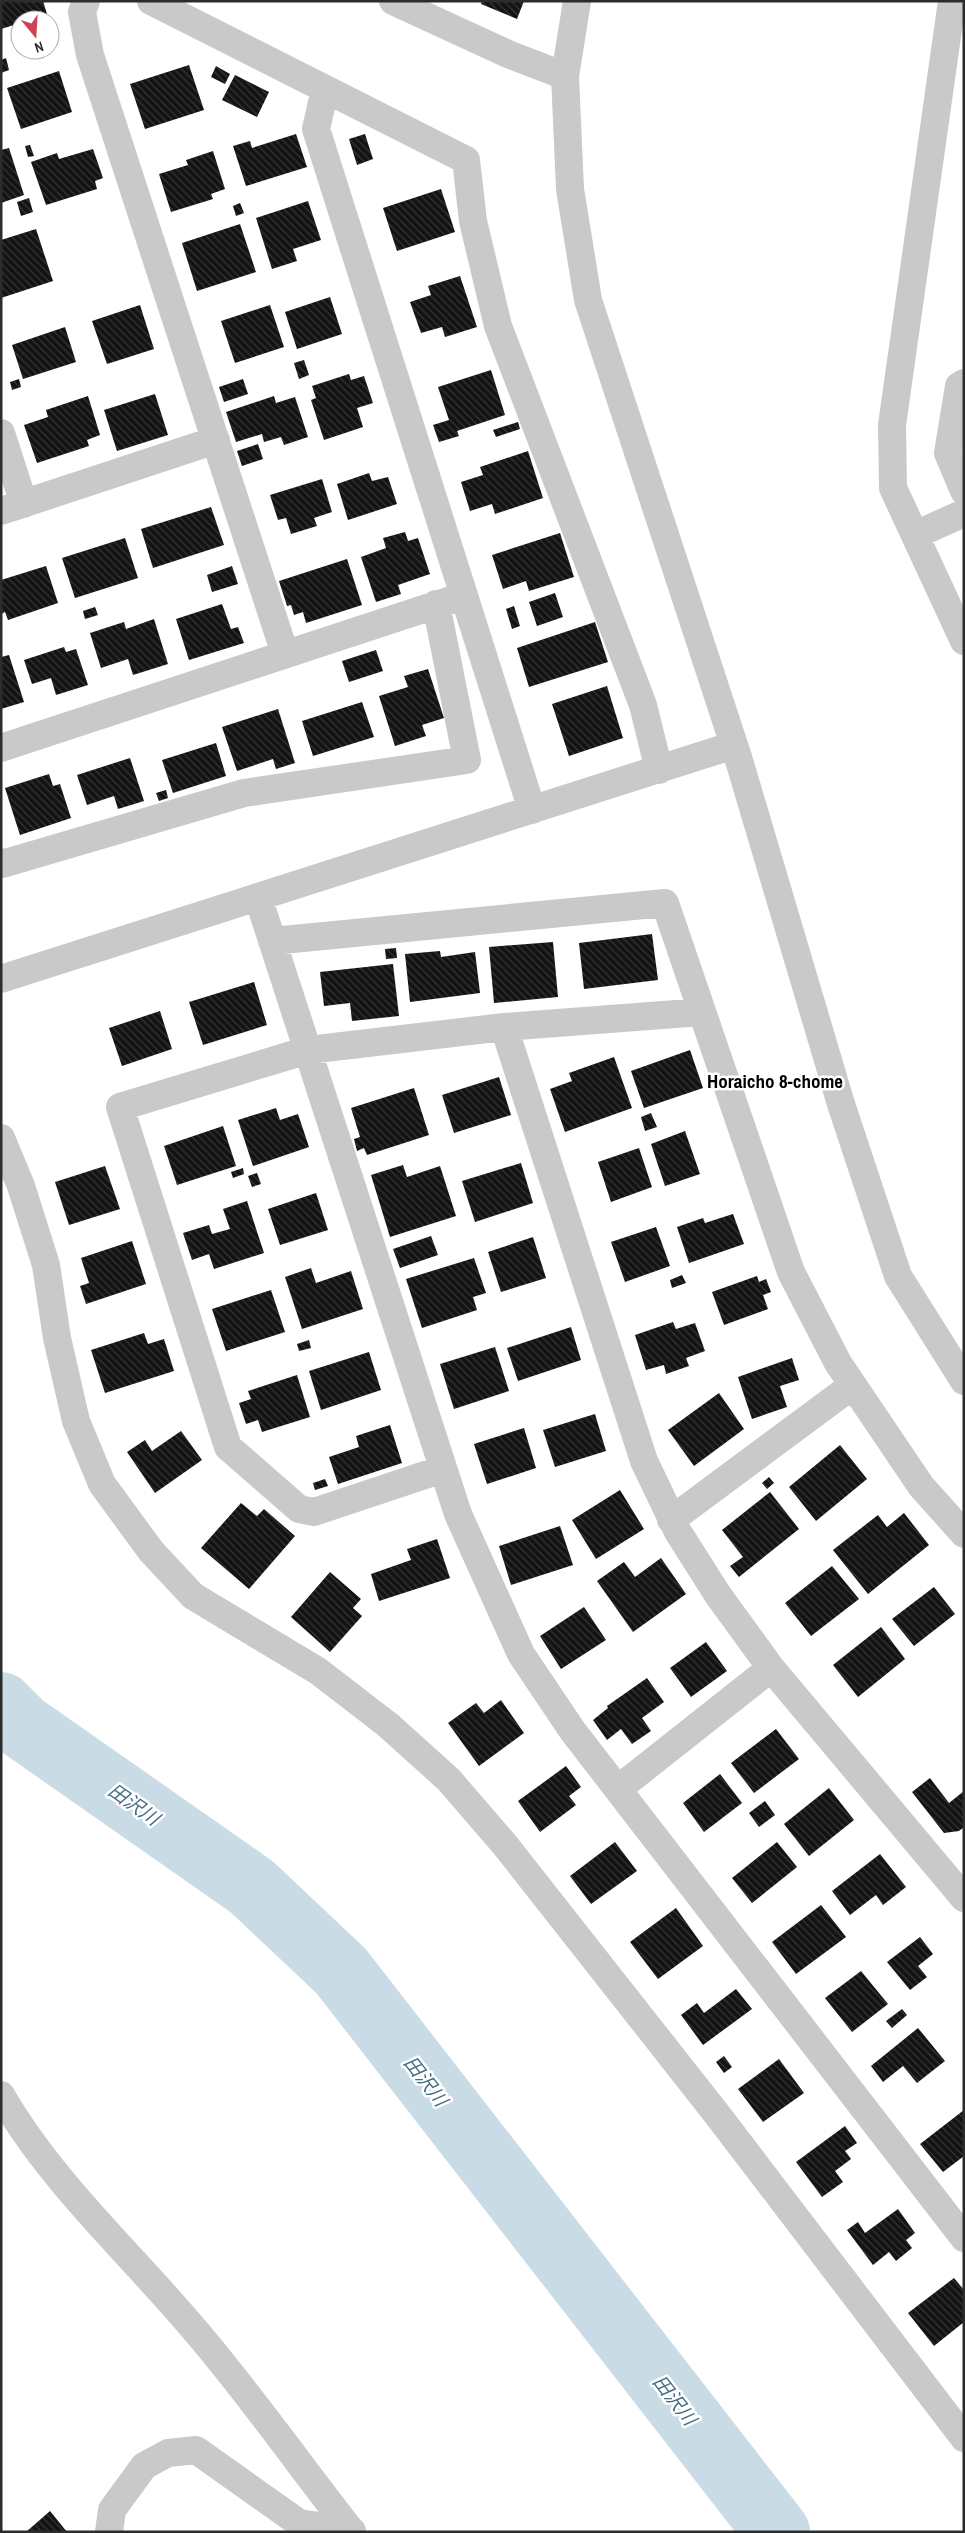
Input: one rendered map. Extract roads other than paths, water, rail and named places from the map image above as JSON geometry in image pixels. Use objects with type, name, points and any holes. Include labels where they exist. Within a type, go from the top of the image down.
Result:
[{"type":"street","points":[[86,1],[82,12],[90,55],[285,654]]},
{"type":"street","points":[[151,1],[466,160],[473,221],[498,326],[643,705],[659,770]]},
{"type":"street","points":[[393,1],[508,54],[566,76]]},
{"type":"street","points":[[576,1],[566,76],[570,188],[588,300],[734,746],[841,1104],[898,1276],[964,1380]]},
{"type":"street","points":[[952,1],[892,425],[893,488],[964,641]]},
{"type":"street","points":[[325,89],[316,129],[532,810]]},
{"type":"street","points":[[964,383],[959,386],[948,453],[964,491]]},
{"type":"street","points":[[1,433],[12,507],[216,440]]},
{"type":"street","points":[[914,535],[964,513]]},
{"type":"street","points":[[1,748],[465,595]]},
{"type":"street","points":[[1,862],[2,864],[244,793],[467,760],[436,604]]},
{"type":"street","points":[[1,979],[734,746]]},
{"type":"street","points":[[258,897],[458,1514],[521,1654],[572,1730],[964,2238]]},
{"type":"street","points":[[272,941],[665,903],[791,1272],[838,1363],[921,1486],[964,1534]]},
{"type":"street","points":[[444,1469],[314,1512],[299,1509],[228,1447],[120,1107],[308,1050],[504,1027],[702,1012]]},
{"type":"street","points":[[504,1027],[644,1462],[671,1520],[718,1595],[771,1668],[955,1867],[964,1898]]},
{"type":"street","points":[[1,1138],[21,1186],[46,1264],[57,1338],[76,1421],[102,1484],[123,1514],[151,1551],[193,1596],[318,1671],[388,1725],[448,1780],[506,1845],[716,2113],[964,2438]]},
{"type":"street","points":[[671,1520],[853,1385]]},
{"type":"street","points":[[618,1789],[771,1668]]},
{"type":"street","points":[[1,2096],[43,2156],[109,2234],[194,2329],[352,2532]]},
{"type":"street","points":[[109,2532],[112,2510],[144,2466],[168,2453],[196,2450],[299,2523],[352,2532]]},
{"type":"waterway","name":"田沢川","points":[[1,1705],[22,1726],[252,1887],[341,1971],[777,2532]]},
{"type":"district","name":"Horaicho 8-chome","points":[[775,1081]]}]
